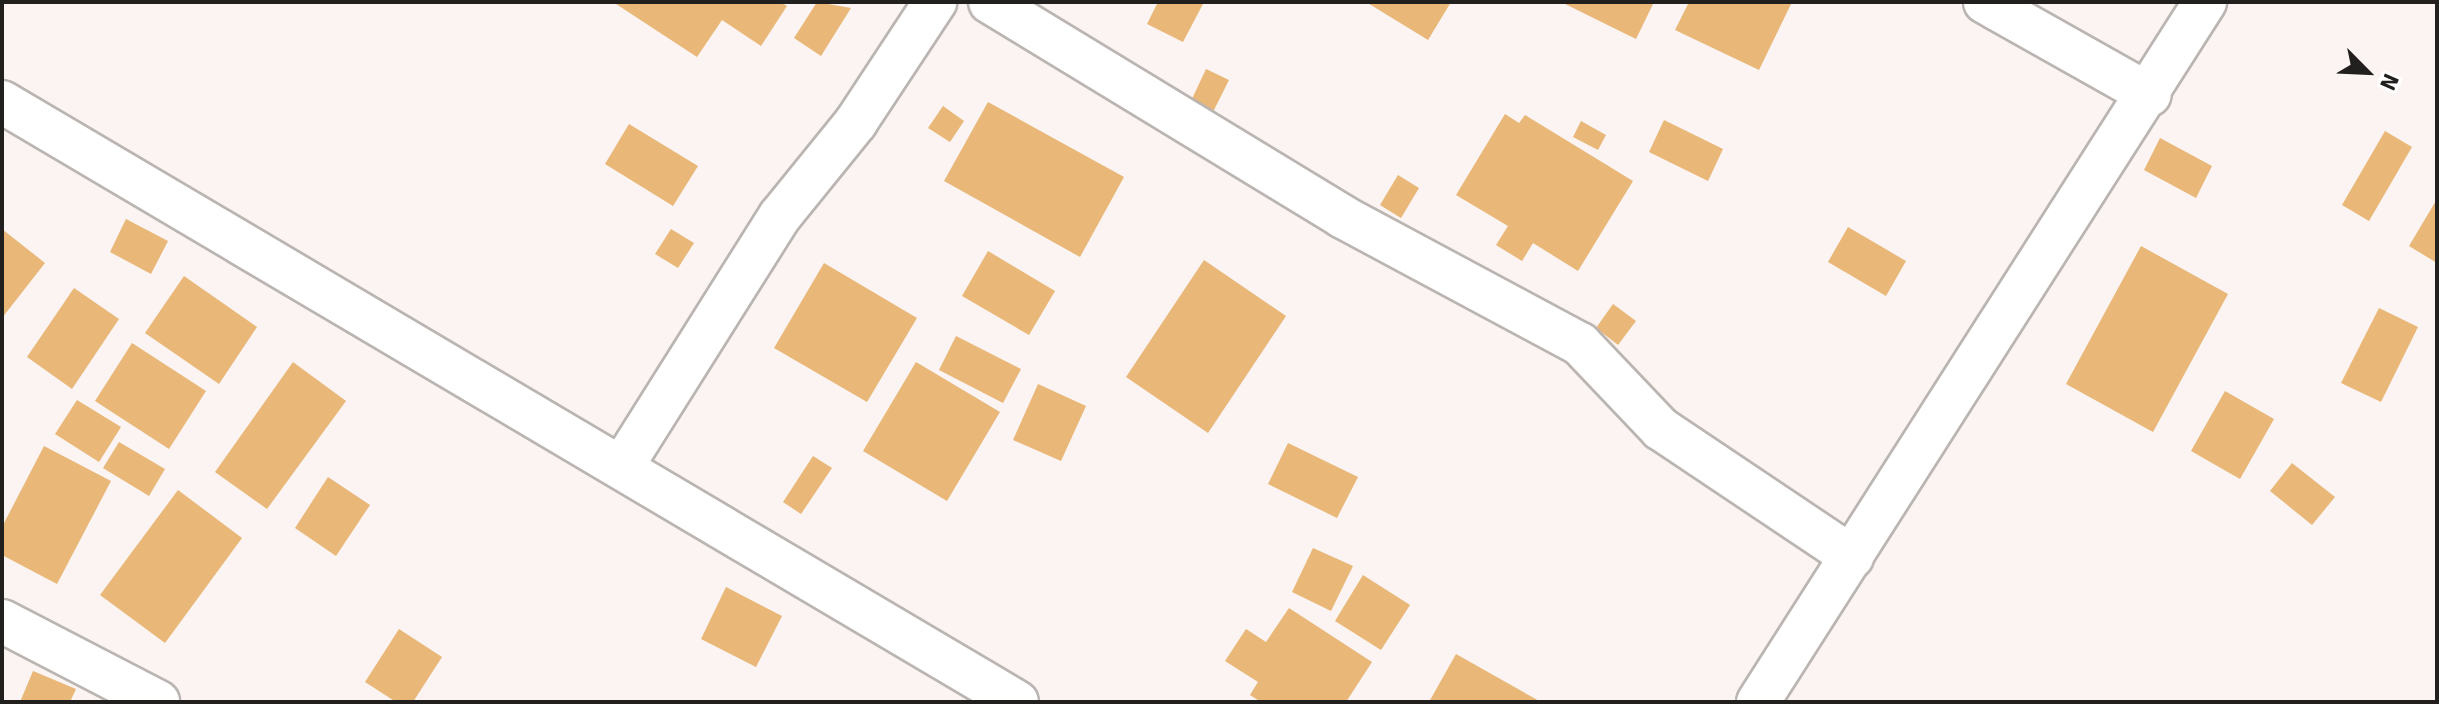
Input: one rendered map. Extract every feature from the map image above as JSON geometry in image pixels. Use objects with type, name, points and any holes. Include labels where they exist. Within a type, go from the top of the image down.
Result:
[{"type":"street","points":[[623,465],[780,216],[856,122],[935,2]]},
{"type":"street","points":[[990,2],[1343,217],[1580,344],[1661,429],[1852,557]]},
{"type":"street","points":[[1985,2],[2150,95]]},
{"type":"street","points":[[1758,702],[2150,95],[2205,2]]},
{"type":"street","points":[[2,102],[623,465],[1017,702]]},
{"type":"street","points":[[2,621],[158,702]]},
{"type":"building","points":[[613,2],[780,2],[787,6],[761,46],[722,20],[697,57]]},
{"type":"building","points":[[817,2],[851,8],[821,56],[794,38]]},
{"type":"building","points":[[1158,2],[1204,2],[1183,42],[1147,24]]},
{"type":"building","points":[[1366,2],[1451,2],[1428,40]]},
{"type":"building","points":[[1561,2],[1654,2],[1636,39]]},
{"type":"building","points":[[1689,2],[1792,2],[1759,70],[1675,30]]},
{"type":"building","points":[[1206,69],[1229,80],[1213,112],[1191,101]]},
{"type":"building","points":[[988,102],[1124,177],[1080,257],[944,181]]},
{"type":"building","points":[[943,106],[964,121],[950,142],[928,128]]},
{"type":"building","points":[[1505,114],[1519,123],[1525,115],[1633,181],[1578,271],[1533,243],[1522,261],[1496,245],[1508,226],[1456,195]]},
{"type":"building","points":[[1664,120],[1723,149],[1708,181],[1649,152]]},
{"type":"building","points":[[1581,121],[1606,135],[1598,150],[1573,137]]},
{"type":"building","points":[[629,124],[698,166],[673,206],[605,164]]},
{"type":"building","points":[[2385,131],[2412,147],[2369,221],[2342,205]]},
{"type":"building","points":[[2160,138],[2212,166],[2196,198],[2144,170]]},
{"type":"building","points":[[1398,175],[1419,188],[1401,218],[1380,205]]},
{"type":"building","points":[[2437,199],[2437,263],[2409,246]]},
{"type":"building","points":[[126,219],[168,241],[151,274],[110,252]]},
{"type":"building","points":[[1848,227],[1906,261],[1886,296],[1828,262]]},
{"type":"building","points":[[2,229],[45,263],[2,318]]},
{"type":"building","points":[[671,229],[694,243],[678,268],[655,254]]},
{"type":"building","points":[[2141,246],[2228,294],[2153,432],[2066,384]]},
{"type":"building","points":[[988,251],[1055,291],[1029,335],[962,296]]},
{"type":"building","points":[[1204,260],[1286,316],[1208,433],[1126,377]]},
{"type":"building","points":[[824,263],[917,318],[867,402],[774,348]]},
{"type":"building","points":[[184,276],[257,327],[219,384],[145,333]]},
{"type":"building","points":[[74,288],[119,319],[72,389],[27,357]]},
{"type":"building","points":[[1613,304],[1636,321],[1618,345],[1596,328]]},
{"type":"building","points":[[2379,308],[2418,327],[2381,402],[2341,383]]},
{"type":"building","points":[[956,336],[1021,369],[1003,403],[939,370]]},
{"type":"building","points":[[132,343],[206,391],[169,449],[95,401]]},
{"type":"building","points":[[293,362],[346,401],[267,509],[215,472]]},
{"type":"building","points":[[916,362],[1000,412],[947,501],[863,451]]},
{"type":"building","points":[[1038,384],[1086,406],[1061,461],[1013,440]]},
{"type":"building","points":[[2225,391],[2274,419],[2240,479],[2191,451]]},
{"type":"building","points":[[77,400],[121,427],[99,462],[55,434]]},
{"type":"building","points":[[119,442],[165,469],[149,496],[103,468]]},
{"type":"building","points":[[1288,443],[1358,477],[1337,518],[1268,484]]},
{"type":"building","points":[[44,446],[111,481],[57,584],[2,555],[2,527]]},
{"type":"building","points":[[813,456],[832,468],[801,514],[783,502]]},
{"type":"building","points":[[2292,463],[2335,497],[2312,525],[2270,491]]},
{"type":"building","points":[[328,477],[370,505],[336,556],[295,528]]},
{"type":"building","points":[[178,490],[242,538],[165,643],[100,595]]},
{"type":"building","points":[[1313,548],[1353,566],[1331,611],[1292,592]]},
{"type":"building","points":[[1363,575],[1410,605],[1381,650],[1335,621]]},
{"type":"building","points":[[726,587],[782,616],[756,667],[701,639]]},
{"type":"building","points":[[1289,608],[1372,662],[1346,702],[1261,702],[1250,695],[1258,682],[1225,661],[1246,629],[1266,642]]},
{"type":"building","points":[[399,629],[442,657],[413,702],[396,702],[365,682]]},
{"type":"building","points":[[1456,654],[1541,702],[1429,702]]},
{"type":"building","points":[[33,671],[76,689],[70,702],[20,702]]}]
